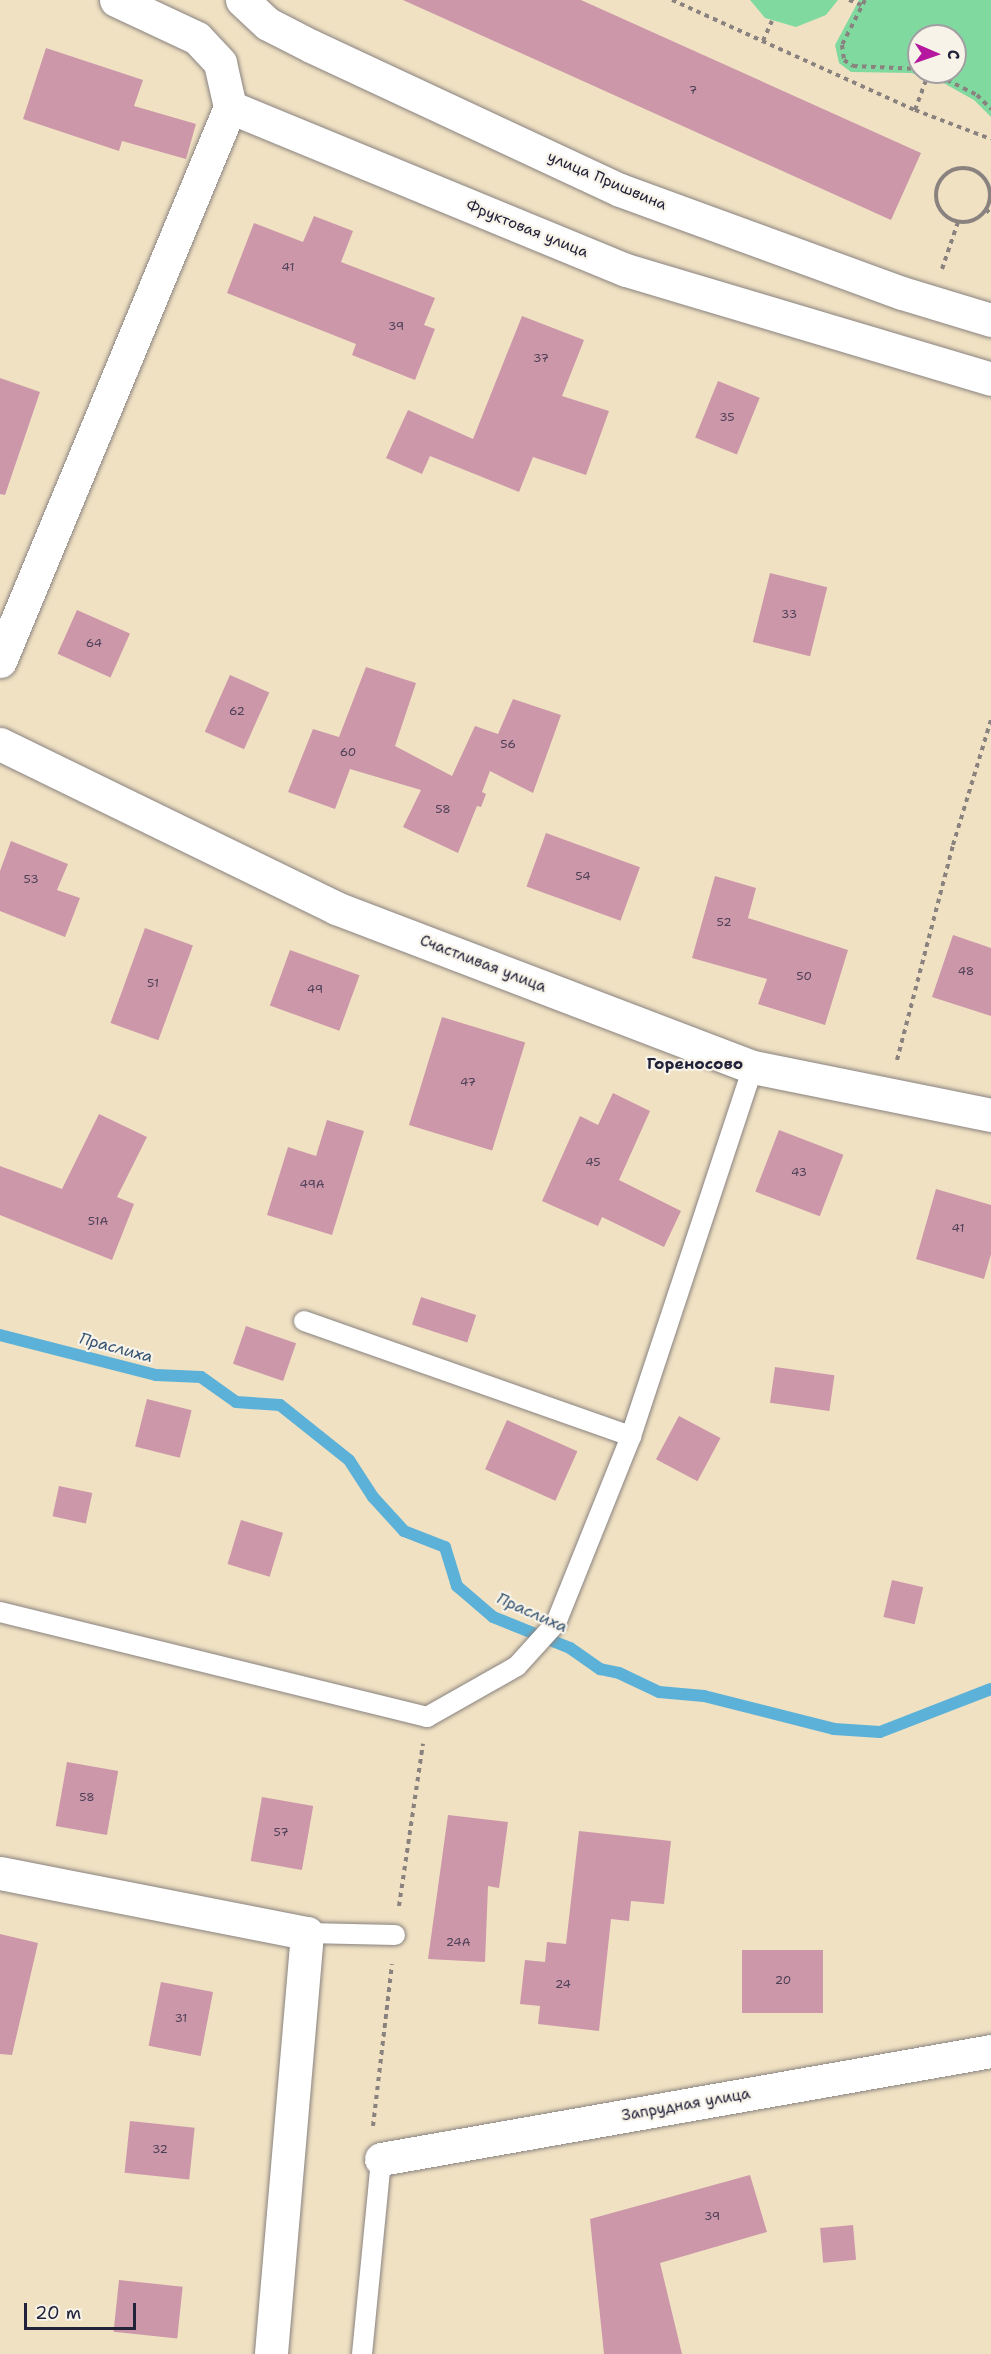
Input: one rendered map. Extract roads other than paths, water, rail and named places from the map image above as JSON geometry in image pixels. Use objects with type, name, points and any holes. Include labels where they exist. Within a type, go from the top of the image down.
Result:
[{"type":"street","points":[[0,661],[230,107],[220,63],[196,38],[116,0]]},
{"type":"street","name":"улица Пришвина","points":[[242,0],[268,24],[311,46],[620,190],[902,293],[991,320]]},
{"type":"street","name":"Фруктовая улица","points":[[230,107],[626,270],[991,379]]},
{"type":"street","name":"Счастливая улица","points":[[0,744],[336,908],[753,1067],[991,1115]]},
{"type":"street","points":[[0,1873],[306,1933],[271,2354]]},
{"type":"street","name":"Запрудная улица","points":[[381,2159],[991,2051]]},
{"type":"lane","points":[[0,1612],[427,1717],[517,1666],[556,1623],[632,1436],[753,1067]]},
{"type":"lane","points":[[304,1321],[632,1436]]},
{"type":"lane","points":[[306,1933],[395,1935]]},
{"type":"lane","points":[[362,2354],[381,2159]]},
{"type":"waterway","name":"Праслиха","points":[[0,1335],[156,1375],[201,1377],[236,1402],[280,1405],[349,1460],[373,1497],[404,1531],[445,1547],[457,1586],[493,1617],[570,1648],[600,1669],[619,1673],[659,1692],[704,1696],[834,1729],[880,1732],[991,1689]]},
{"type":"district","name":"Гореносово","points":[[695,1064]]}]
